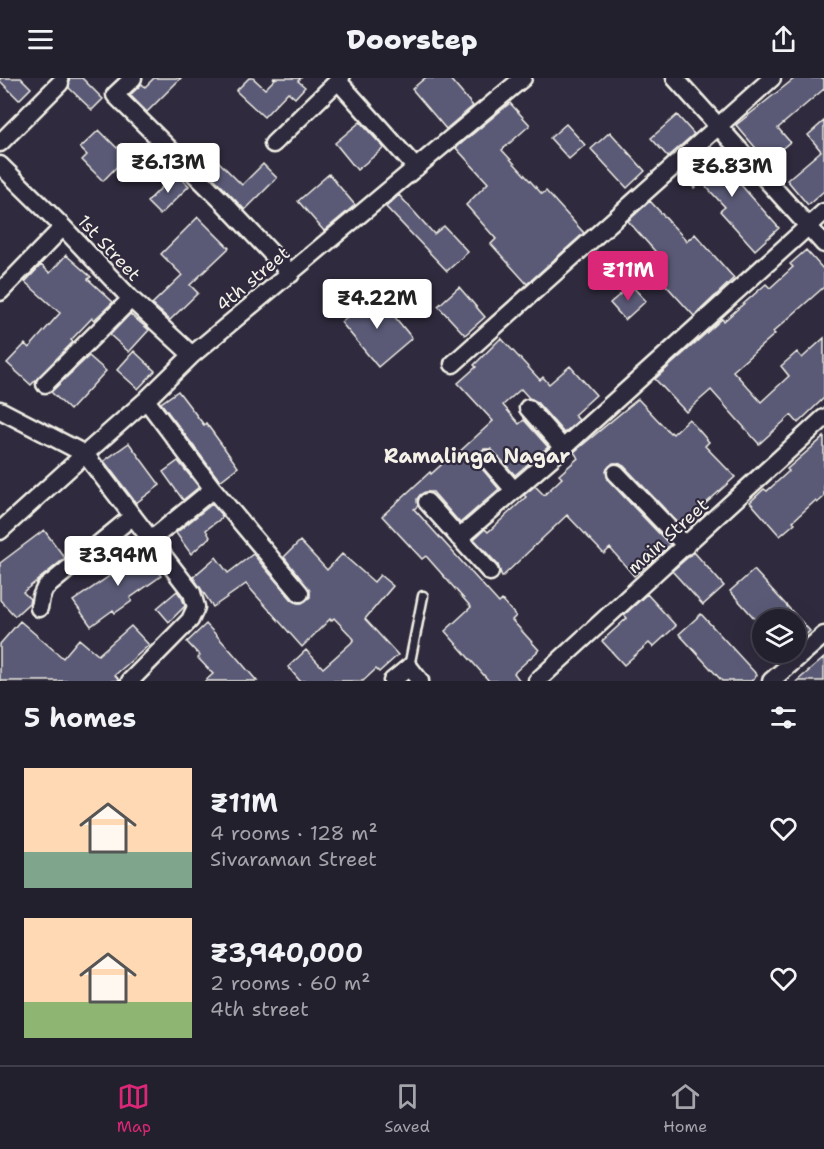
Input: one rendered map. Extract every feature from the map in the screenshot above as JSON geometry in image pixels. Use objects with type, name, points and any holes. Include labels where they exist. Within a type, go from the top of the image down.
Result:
[{"type":"street","points":[[133,78],[115,95],[222,201],[291,274]]},
{"type":"street","name":"4th street","points":[[0,531],[146,400],[192,355],[523,78]]},
{"type":"street","points":[[675,78],[824,244]]},
{"type":"street","points":[[453,364],[772,78]]},
{"type":"street","points":[[273,144],[340,80],[416,168]]},
{"type":"street","points":[[0,143],[60,83]]},
{"type":"street","name":"1st Street","points":[[0,165],[131,299],[192,355]]},
{"type":"street","points":[[459,538],[563,448],[824,212]]},
{"type":"street","points":[[0,292],[63,227]]},
{"type":"street","points":[[45,384],[131,299]]},
{"type":"street","points":[[146,400],[213,489],[300,593]]},
{"type":"street","points":[[528,408],[563,448]]},
{"type":"street","points":[[0,410],[86,454],[192,593],[195,607],[190,620],[130,681]]},
{"type":"street","name":"main Street","points":[[537,681],[824,418]]},
{"type":"street","points":[[487,459],[514,490]]},
{"type":"street","points":[[616,473],[686,546]]},
{"type":"street","points":[[152,539],[213,489]]},
{"type":"street","points":[[427,502],[490,572]]},
{"type":"street","points":[[39,608],[45,588],[133,516]]},
{"type":"street","points":[[771,681],[824,635]]},
{"type":"street","points":[[392,681],[409,667],[420,681]]},
{"type":"lane","points":[[409,667],[423,596]]},
{"type":"building","points":[[0,78],[21,78],[31,88],[19,100],[0,81]]},
{"type":"building","points":[[69,78],[82,78],[103,99],[92,110],[69,88]]},
{"type":"building","points":[[154,78],[181,78],[147,112],[130,95],[142,84],[145,87]]},
{"type":"building","points":[[249,78],[253,78],[265,89],[275,79],[273,78],[301,78],[298,81],[305,87],[295,98],[288,92],[264,117],[236,91]]},
{"type":"building","points":[[425,78],[449,78],[473,106],[446,129],[412,89]]},
{"type":"building","points":[[795,78],[824,78],[824,89],[778,128],[790,142],[767,161],[736,125]]},
{"type":"building","points":[[510,103],[530,125],[502,150],[542,194],[546,191],[584,233],[527,284],[491,244],[496,239],[466,205],[488,183],[456,148]]},
{"type":"building","points":[[677,115],[694,134],[668,157],[651,138]]},
{"type":"building","points":[[824,121],[824,191],[808,205],[787,180],[821,151],[808,135]]},
{"type":"building","points":[[360,122],[384,148],[357,170],[335,143]]},
{"type":"building","points":[[566,124],[585,145],[569,159],[550,138]]},
{"type":"building","points":[[99,130],[117,148],[121,144],[130,153],[103,181],[82,160],[87,155],[80,148]]},
{"type":"building","points":[[610,132],[645,171],[627,188],[591,149]]},
{"type":"building","points":[[710,148],[743,183],[741,185],[779,228],[755,250],[720,211],[725,207],[701,181],[694,188],[681,174]]},
{"type":"building","points":[[215,158],[242,185],[263,164],[277,178],[245,210],[204,168]]},
{"type":"building","points":[[176,173],[189,186],[160,215],[147,202]]},
{"type":"building","points":[[329,174],[355,205],[324,231],[298,201]]},
{"type":"building","points":[[399,195],[434,234],[444,226],[468,252],[447,271],[386,207]]},
{"type":"building","points":[[650,201],[687,241],[695,234],[734,278],[694,316],[651,269],[662,259],[628,221]]},
{"type":"building","points":[[198,217],[229,248],[190,285],[198,293],[170,320],[152,304],[182,275],[161,254]]},
{"type":"building","points":[[806,250],[824,270],[824,287],[733,371],[761,402],[789,376],[781,366],[797,352],[802,358],[824,338],[824,398],[798,423],[791,415],[759,444],[711,390],[686,412],[655,379],[722,319],[724,321],[766,284],[770,288],[793,267],[790,264]]},
{"type":"building","points":[[66,255],[91,277],[88,279],[113,302],[94,320],[92,318],[71,340],[73,342],[31,385],[7,363],[25,344],[29,348],[60,313],[25,282],[41,265],[50,273]]},
{"type":"building","points":[[631,285],[646,301],[625,320],[610,303]]},
{"type":"building","points":[[459,287],[485,317],[465,335],[438,306]]},
{"type":"building","points":[[376,294],[412,338],[378,367],[341,322]]},
{"type":"building","points":[[130,314],[149,330],[129,352],[110,335]]},
{"type":"building","points":[[501,338],[540,380],[543,377],[549,384],[570,366],[596,395],[574,415],[579,420],[564,433],[536,401],[529,398],[521,389],[503,405],[519,424],[524,420],[548,447],[515,475],[491,449],[484,449],[480,452],[477,460],[479,465],[499,489],[460,523],[433,492],[420,495],[417,499],[418,506],[414,509],[499,603],[502,600],[516,616],[512,620],[539,650],[514,673],[520,681],[489,681],[445,631],[471,607],[426,556],[422,559],[382,516],[430,472],[431,474],[457,451],[458,453],[493,421],[458,383],[476,367],[474,365]]},
{"type":"building","points":[[134,351],[155,371],[138,389],[117,370]]},
{"type":"building","points":[[89,356],[106,371],[70,410],[51,392]]},
{"type":"building","points":[[178,391],[204,425],[206,423],[238,467],[220,481],[161,403]]},
{"type":"building","points":[[638,399],[670,433],[673,434],[689,419],[709,442],[705,446],[735,477],[681,526],[624,466],[613,463],[606,470],[608,480],[670,545],[634,576],[610,548],[604,554],[567,515],[502,577],[498,565],[474,539],[485,529],[488,532],[535,486],[544,495],[562,478],[559,475],[578,458],[574,452]]},
{"type":"building","points":[[824,437],[824,497],[817,503],[815,501],[780,536],[750,502],[764,489],[767,491],[789,471],[787,469]]},
{"type":"building","points":[[129,443],[160,485],[136,503],[104,461]]},
{"type":"building","points":[[178,461],[199,487],[183,500],[163,472]]},
{"type":"building","points":[[212,504],[223,517],[206,530],[210,537],[191,554],[176,533]]},
{"type":"building","points":[[44,530],[65,558],[23,592],[30,599],[29,603],[15,616],[0,600],[0,563]]},
{"type":"building","points":[[300,541],[327,570],[342,554],[374,582],[380,575],[393,586],[365,619],[398,655],[379,672],[376,669],[363,681],[300,681],[288,667],[306,650],[323,668],[351,643],[354,639],[334,618],[331,621],[330,619],[302,647],[246,584],[213,607],[193,577],[216,557],[228,573],[253,554],[292,600],[302,603],[310,597],[310,591],[284,557]]},
{"type":"building","points":[[138,544],[161,576],[130,598],[132,601],[115,613],[113,610],[91,626],[73,601],[124,566],[118,559]]},
{"type":"building","points":[[694,552],[724,586],[703,605],[672,571]]},
{"type":"building","points":[[754,570],[790,609],[752,609],[752,616],[730,591]]},
{"type":"building","points":[[177,591],[185,606],[169,622],[157,608]]},
{"type":"building","points":[[647,594],[676,626],[653,647],[649,643],[624,665],[602,641],[627,618],[624,615]]},
{"type":"building","points":[[701,614],[757,675],[751,681],[722,681],[679,634]]},
{"type":"building","points":[[20,621],[63,658],[79,639],[98,655],[131,626],[149,645],[115,675],[120,681],[0,681],[0,644]]},
{"type":"building","points":[[206,624],[257,681],[205,681],[213,674],[187,642]]},
{"type":"building","points":[[824,658],[824,681],[797,681],[817,664]]},
{"type":"district","name":"Ramalinga Nagar","points":[[477,456]]}]
